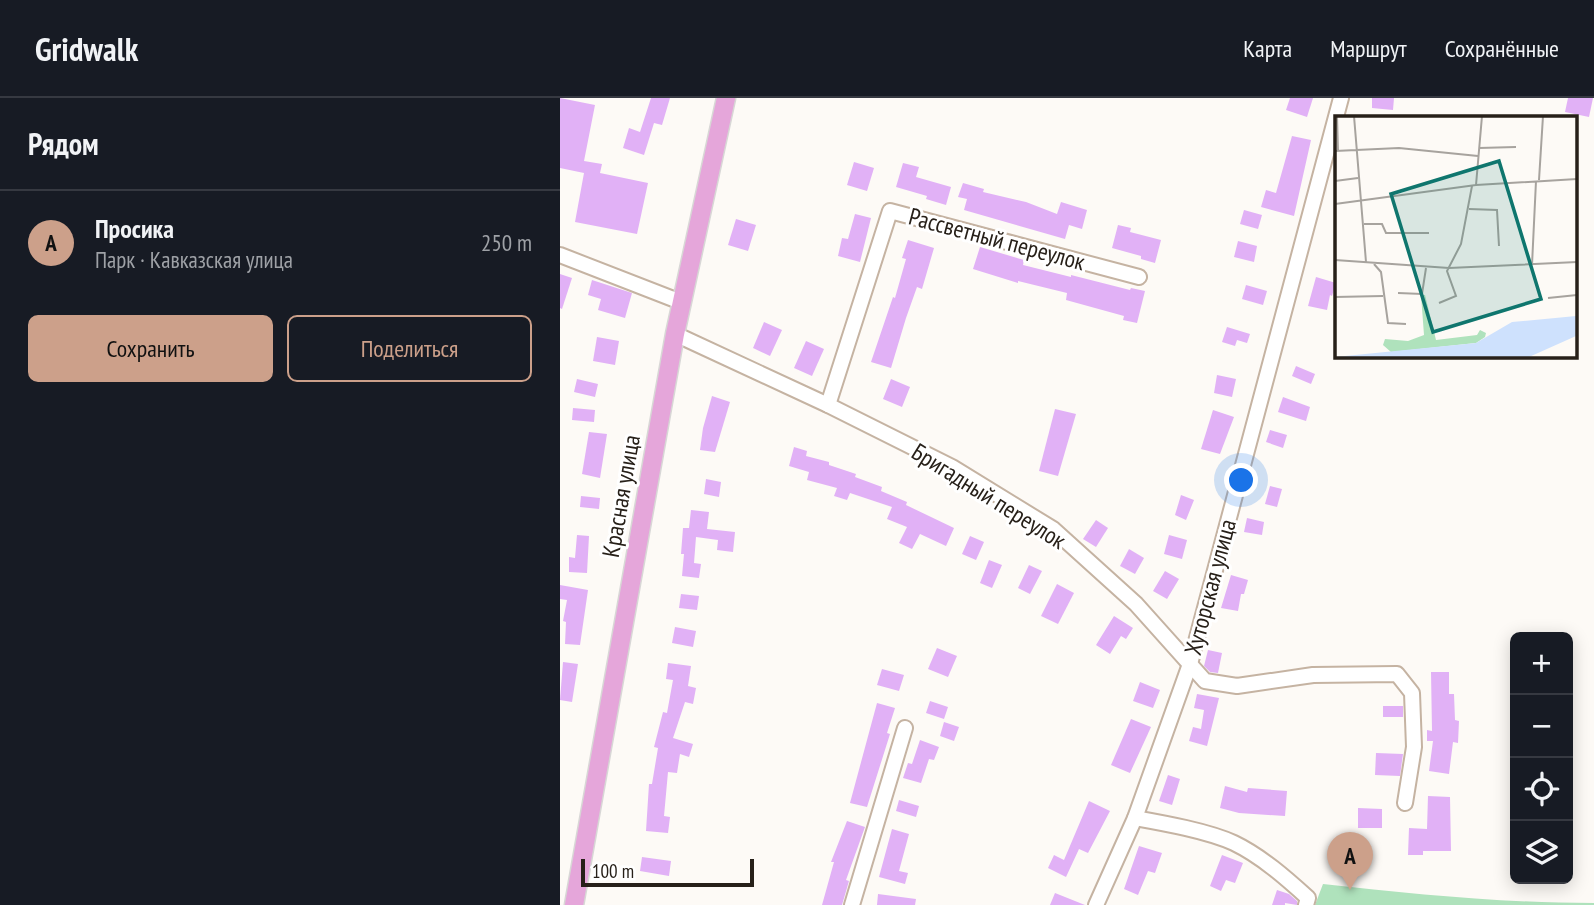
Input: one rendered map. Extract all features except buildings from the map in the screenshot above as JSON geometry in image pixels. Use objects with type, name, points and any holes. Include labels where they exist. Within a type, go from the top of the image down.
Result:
[{"type":"main road","name":"Красная улица","points":[[574,905],[681,302],[726,98]]},
{"type":"street","name":"Хуторская улица","points":[[1336,116],[1341,98]]},
{"type":"street","name":"Хуторская улица","points":[[1096,905],[1135,818],[1189,664],[1335,120]]},
{"type":"street","name":"Рассветный переулок","points":[[828,405],[890,211],[1139,276]]},
{"type":"street","points":[[560,255],[681,302]]},
{"type":"street","name":"Бригадный переулок","points":[[675,334],[828,405],[952,467],[1053,529],[1136,604],[1205,681],[1237,686],[1313,675],[1397,674],[1412,693],[1414,747],[1405,803]]},
{"type":"street","points":[[852,905],[905,728]]},
{"type":"street","points":[[1135,818],[1234,843],[1283,876],[1308,898],[1306,905]]},
{"type":"green space","points":[[1323,884],[1458,897],[1594,905],[1315,905]]},
{"type":"place","name":"Просика","points":[[1350,890]]}]
